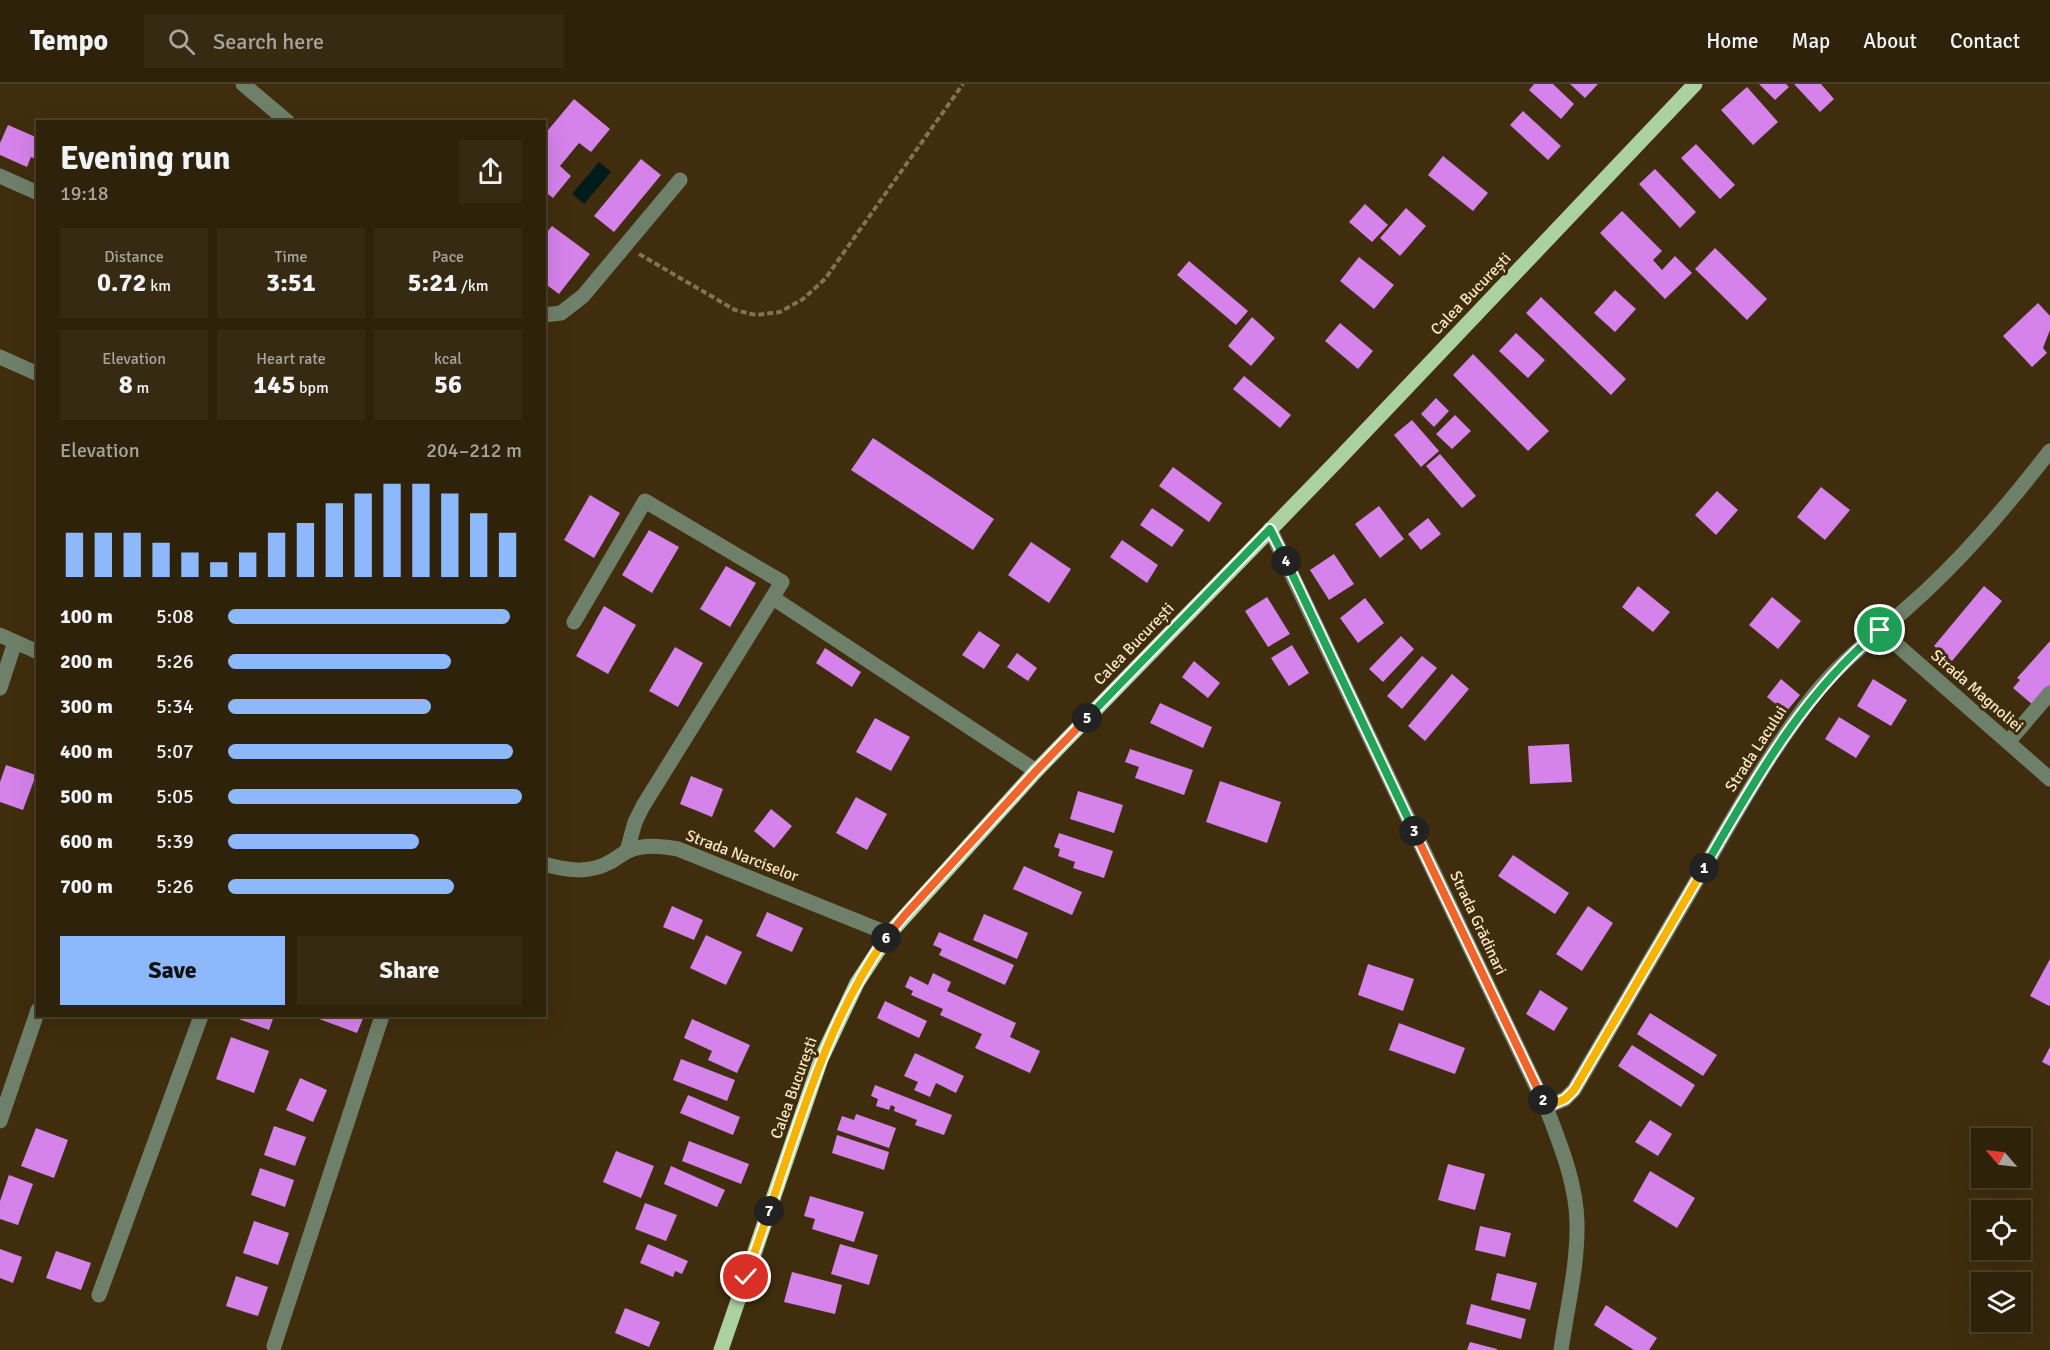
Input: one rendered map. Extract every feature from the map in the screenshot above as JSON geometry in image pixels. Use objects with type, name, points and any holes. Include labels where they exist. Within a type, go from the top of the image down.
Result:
[{"type":"main road","name":"Calea București","points":[[721,1350],[822,1059],[857,983],[889,934],[1036,771],[1695,84]]},
{"type":"street","points":[[243,84],[286,120]]},
{"type":"street","points":[[0,176],[36,192]]},
{"type":"street","points":[[546,315],[561,313],[583,296],[680,180]]},
{"type":"street","points":[[0,357],[36,373]]},
{"type":"street","name":"Strada Lacului","points":[[1546,1107],[1565,1099],[1574,1090],[1751,787],[1791,726],[1836,670],[1907,608],[1969,547],[2005,508],[2050,451]]},
{"type":"street","points":[[574,622],[645,501],[782,582],[643,806],[635,822],[627,851]]},
{"type":"street","name":"Strada Grădinari","points":[[1270,529],[1546,1107],[1566,1161],[1573,1188],[1577,1221],[1576,1254],[1561,1350]]},
{"type":"street","points":[[773,598],[1036,771]]},
{"type":"street","name":"Strada Magnoliei","points":[[1880,630],[2050,779]]},
{"type":"street","points":[[0,635],[36,651]]},
{"type":"street","points":[[0,688],[15,642]]},
{"type":"street","points":[[2008,742],[2050,693]]},
{"type":"street","name":"Strada Narciselor","points":[[546,864],[579,871],[606,864],[627,851],[644,846],[678,849],[889,934]]},
{"type":"street","points":[[0,1121],[36,1016]]},
{"type":"street","points":[[99,1295],[201,1017]]},
{"type":"street","points":[[274,1346],[382,1017]]},
{"type":"path","points":[[626,246],[735,310],[756,315],[780,312],[803,299],[825,279],[963,84]]},
{"type":"water","points":[[599,162],[611,172],[584,204],[572,194]]},
{"type":"building","points":[[1534,84],[1553,84],[1574,104],[1561,119],[1529,90]]},
{"type":"building","points":[[1570,84],[1598,84],[1585,98]]},
{"type":"building","points":[[1759,84],[1786,84],[1789,87],[1775,100]]},
{"type":"building","points":[[1794,84],[1821,84],[1834,99],[1820,112]]},
{"type":"building","points":[[1747,87],[1778,122],[1753,145],[1721,110]]},
{"type":"building","points":[[574,99],[610,129],[591,152],[579,143],[560,166],[571,176],[553,198],[546,193],[546,133]]},
{"type":"building","points":[[1523,111],[1561,146],[1548,160],[1510,125]]},
{"type":"building","points":[[8,125],[36,137],[36,159],[31,157],[27,167],[0,155],[0,143]]},
{"type":"building","points":[[1696,144],[1735,185],[1720,199],[1681,158]]},
{"type":"building","points":[[1443,156],[1488,193],[1473,211],[1428,175]]},
{"type":"building","points":[[641,159],[661,175],[614,232],[594,216]]},
{"type":"building","points":[[1655,169],[1696,212],[1680,228],[1639,184]]},
{"type":"building","points":[[1365,204],[1388,225],[1372,242],[1349,222]]},
{"type":"building","points":[[1406,208],[1426,226],[1400,256],[1380,238]]},
{"type":"building","points":[[1622,211],[1662,251],[1653,260],[1662,270],[1675,256],[1692,273],[1665,299],[1600,233]]},
{"type":"building","points":[[552,226],[590,254],[559,294],[546,284],[546,234]]},
{"type":"building","points":[[1715,248],[1767,299],[1747,320],[1695,269]]},
{"type":"building","points":[[1359,257],[1394,285],[1374,309],[1340,281]]},
{"type":"building","points":[[1189,261],[1248,311],[1236,325],[1177,275]]},
{"type":"building","points":[[1615,290],[1636,309],[1615,332],[1594,313]]},
{"type":"building","points":[[1541,297],[1626,379],[1611,395],[1526,313]]},
{"type":"building","points":[[2038,303],[2050,316],[2050,330],[2043,348],[2047,353],[2032,367],[2003,336]]},
{"type":"building","points":[[1252,317],[1275,338],[1251,366],[1228,346]]},
{"type":"building","points":[[1340,323],[1373,351],[1358,369],[1325,341]]},
{"type":"building","points":[[1516,333],[1545,360],[1528,378],[1499,351]]},
{"type":"building","points":[[1473,354],[1549,431],[1528,451],[1453,375]]},
{"type":"building","points":[[1244,376],[1291,415],[1280,428],[1233,389]]},
{"type":"building","points":[[1436,398],[1449,411],[1434,427],[1421,414]]},
{"type":"building","points":[[1455,415],[1471,431],[1452,449],[1436,434]]},
{"type":"building","points":[[1412,420],[1439,451],[1421,467],[1394,435]]},
{"type":"building","points":[[873,438],[994,519],[973,550],[851,470]]},
{"type":"building","points":[[1440,454],[1476,496],[1462,508],[1426,466]]},
{"type":"building","points":[[1173,467],[1222,503],[1209,522],[1159,486]]},
{"type":"building","points":[[1821,487],[1850,510],[1825,540],[1797,517]]},
{"type":"building","points":[[1717,491],[1738,510],[1716,535],[1695,515]]},
{"type":"building","points":[[590,495],[620,513],[594,558],[564,540]]},
{"type":"building","points":[[1379,506],[1404,539],[1380,558],[1355,524]]},
{"type":"building","points":[[1152,508],[1184,530],[1172,547],[1140,525]]},
{"type":"building","points":[[1428,518],[1441,534],[1421,550],[1408,534]]},
{"type":"building","points":[[649,530],[679,547],[652,593],[622,575]]},
{"type":"building","points":[[1122,540],[1158,565],[1147,583],[1110,557]]},
{"type":"building","points":[[1031,542],[1071,569],[1049,603],[1008,575]]},
{"type":"building","points":[[1334,554],[1354,584],[1329,600],[1310,570]]},
{"type":"building","points":[[726,566],[756,583],[730,627],[700,609]]},
{"type":"building","points":[[1638,586],[1670,612],[1653,632],[1622,607]]},
{"type":"building","points":[[1984,586],[2002,601],[1952,661],[1934,646]]},
{"type":"building","points":[[1267,597],[1290,634],[1268,647],[1245,611]]},
{"type":"building","points":[[1772,597],[1801,621],[1778,649],[1749,625]]},
{"type":"building","points":[[1365,598],[1384,623],[1358,643],[1340,618]]},
{"type":"building","points":[[604,606],[636,625],[608,674],[576,656]]},
{"type":"building","points":[[979,631],[1000,645],[984,669],[962,655]]},
{"type":"building","points":[[1401,636],[1414,649],[1383,682],[1369,669]]},
{"type":"building","points":[[2050,641],[2050,686],[2033,705],[2013,688],[2020,680],[2017,678]]},
{"type":"building","points":[[1292,645],[1309,673],[1289,686],[1271,658]]},
{"type":"building","points":[[675,647],[703,663],[678,707],[649,691]]},
{"type":"building","points":[[825,648],[861,672],[852,687],[816,663]]},
{"type":"building","points":[[1017,653],[1037,668],[1028,681],[1007,667]]},
{"type":"building","points":[[1422,656],[1437,668],[1402,709],[1387,696]]},
{"type":"building","points":[[1194,661],[1220,683],[1208,698],[1182,677]]},
{"type":"building","points":[[1452,674],[1469,689],[1425,741],[1408,726]]},
{"type":"building","points":[[1781,679],[1800,695],[1786,712],[1767,697]]},
{"type":"building","points":[[1873,679],[1907,700],[1891,726],[1857,706]]},
{"type":"building","points":[[1160,703],[1212,727],[1203,748],[1150,723]]},
{"type":"building","points":[[1839,717],[1870,736],[1856,758],[1825,739]]},
{"type":"building","points":[[875,718],[910,737],[891,771],[856,752]]},
{"type":"building","points":[[1569,744],[1572,782],[1530,784],[1528,746]]},
{"type":"building","points":[[1130,749],[1193,770],[1184,795],[1135,778],[1139,767],[1125,762]]},
{"type":"building","points":[[6,765],[36,775],[23,810],[0,802],[0,782]]},
{"type":"building","points":[[691,776],[723,789],[712,817],[680,804]]},
{"type":"building","points":[[1220,781],[1281,802],[1267,843],[1206,822]]},
{"type":"building","points":[[1078,791],[1123,805],[1114,833],[1070,819]]},
{"type":"building","points":[[856,797],[887,814],[867,850],[836,833]]},
{"type":"building","points":[[771,809],[792,826],[774,848],[754,831]]},
{"type":"building","points":[[1059,833],[1113,851],[1104,878],[1073,868],[1075,862],[1058,856],[1060,849],[1054,847]]},
{"type":"building","points":[[1513,855],[1569,893],[1555,914],[1498,876]]},
{"type":"building","points":[[1024,866],[1082,892],[1072,915],[1013,889]]},
{"type":"building","points":[[672,906],[703,920],[694,940],[663,927]]},
{"type":"building","points":[[1588,906],[1613,923],[1582,971],[1556,954]]},
{"type":"building","points":[[767,912],[803,928],[792,952],[756,936]]},
{"type":"building","points":[[984,914],[1028,933],[1017,959],[973,940]]},
{"type":"building","points":[[939,932],[1014,965],[1005,985],[939,955],[942,949],[933,945]]},
{"type":"building","points":[[706,935],[742,952],[726,985],[690,968]]},
{"type":"building","points":[[2050,959],[2050,1004],[2049,1006],[2030,996]]},
{"type":"building","points":[[1368,964],[1414,979],[1403,1011],[1358,995]]},
{"type":"building","points":[[933,973],[951,982],[947,991],[1016,1023],[1010,1037],[1040,1051],[1030,1073],[975,1048],[982,1034],[940,1015],[943,1009],[911,995],[913,991],[905,987],[910,976],[928,985]]},
{"type":"building","points":[[1540,990],[1568,1008],[1554,1031],[1526,1014]]},
{"type":"building","points":[[885,1001],[927,1021],[919,1038],[877,1018]]},
{"type":"building","points":[[1650,1013],[1717,1055],[1703,1076],[1637,1034]]},
{"type":"building","points":[[233,1017],[274,1017],[269,1030]]},
{"type":"building","points":[[314,1017],[364,1017],[357,1033]]},
{"type":"building","points":[[692,1019],[750,1045],[737,1073],[708,1060],[712,1051],[684,1038]]},
{"type":"building","points":[[1399,1023],[1465,1048],[1455,1074],[1389,1050]]},
{"type":"building","points":[[231,1037],[269,1051],[254,1093],[216,1079]]},
{"type":"building","points":[[1632,1045],[1695,1085],[1681,1107],[1618,1066]]},
{"type":"building","points":[[2050,1047],[2050,1066],[2042,1062]]},
{"type":"building","points":[[915,1053],[964,1076],[956,1093],[936,1083],[930,1097],[914,1090],[918,1082],[904,1076]]},
{"type":"building","points":[[681,1059],[735,1080],[727,1101],[673,1080]]},
{"type":"building","points":[[300,1078],[327,1090],[313,1122],[286,1110]]},
{"type":"building","points":[[875,1085],[952,1115],[944,1135],[915,1125],[917,1120],[894,1111],[895,1107],[891,1105],[889,1110],[876,1106],[878,1099],[871,1096]]},
{"type":"building","points":[[688,1095],[740,1117],[733,1135],[680,1113]]},
{"type":"building","points":[[856,1114],[896,1128],[889,1148],[837,1130],[842,1116],[854,1120]]},
{"type":"building","points":[[1650,1120],[1672,1134],[1658,1156],[1635,1142]]},
{"type":"building","points":[[274,1126],[306,1137],[295,1166],[264,1155]]},
{"type":"building","points":[[36,1128],[68,1140],[54,1178],[21,1166]]},
{"type":"building","points":[[837,1135],[889,1152],[884,1170],[832,1153]]},
{"type":"building","points":[[689,1141],[749,1164],[741,1184],[682,1161]]},
{"type":"building","points":[[616,1151],[654,1166],[641,1198],[603,1182]]},
{"type":"building","points":[[1448,1164],[1485,1174],[1475,1210],[1438,1200]]},
{"type":"building","points":[[671,1166],[725,1190],[717,1207],[664,1184]]},
{"type":"building","points":[[260,1168],[294,1180],[285,1207],[251,1195]]},
{"type":"building","points":[[1650,1171],[1695,1198],[1677,1228],[1633,1201]]},
{"type":"building","points":[[9,1175],[33,1184],[18,1225],[0,1219],[0,1201]]},
{"type":"building","points":[[810,1196],[864,1212],[854,1242],[812,1229],[815,1219],[804,1216]]},
{"type":"building","points":[[645,1203],[677,1215],[666,1241],[635,1229]]},
{"type":"building","points":[[254,1221],[289,1233],[278,1265],[243,1253]]},
{"type":"building","points":[[1480,1226],[1511,1233],[1505,1257],[1475,1250]]},
{"type":"building","points":[[648,1244],[688,1261],[682,1274],[675,1271],[673,1277],[640,1263]]},
{"type":"building","points":[[840,1244],[878,1255],[869,1285],[831,1274]]},
{"type":"building","points":[[0,1249],[22,1257],[13,1283],[0,1278]]},
{"type":"building","points":[[56,1251],[91,1263],[81,1290],[46,1278]]},
{"type":"building","points":[[792,1272],[842,1285],[835,1314],[784,1302]]},
{"type":"building","points":[[1497,1273],[1537,1283],[1530,1310],[1491,1300]]},
{"type":"building","points":[[236,1276],[268,1287],[258,1316],[226,1306]]},
{"type":"building","points":[[1471,1304],[1526,1319],[1521,1339],[1466,1324]]},
{"type":"building","points":[[1606,1305],[1657,1338],[1649,1350],[1634,1350],[1594,1325]]},
{"type":"building","points":[[625,1308],[660,1322],[649,1347],[615,1333]]},
{"type":"building","points":[[1470,1342],[1497,1349],[1497,1350],[1467,1350]]},
{"type":"route","points":[[746,1277],[822,1059],[840,1017],[872,958],[905,915],[1036,771],[1270,529],[1546,1107],[1565,1099],[1574,1090],[1751,787],[1791,726],[1836,670],[1880,630]]}]
